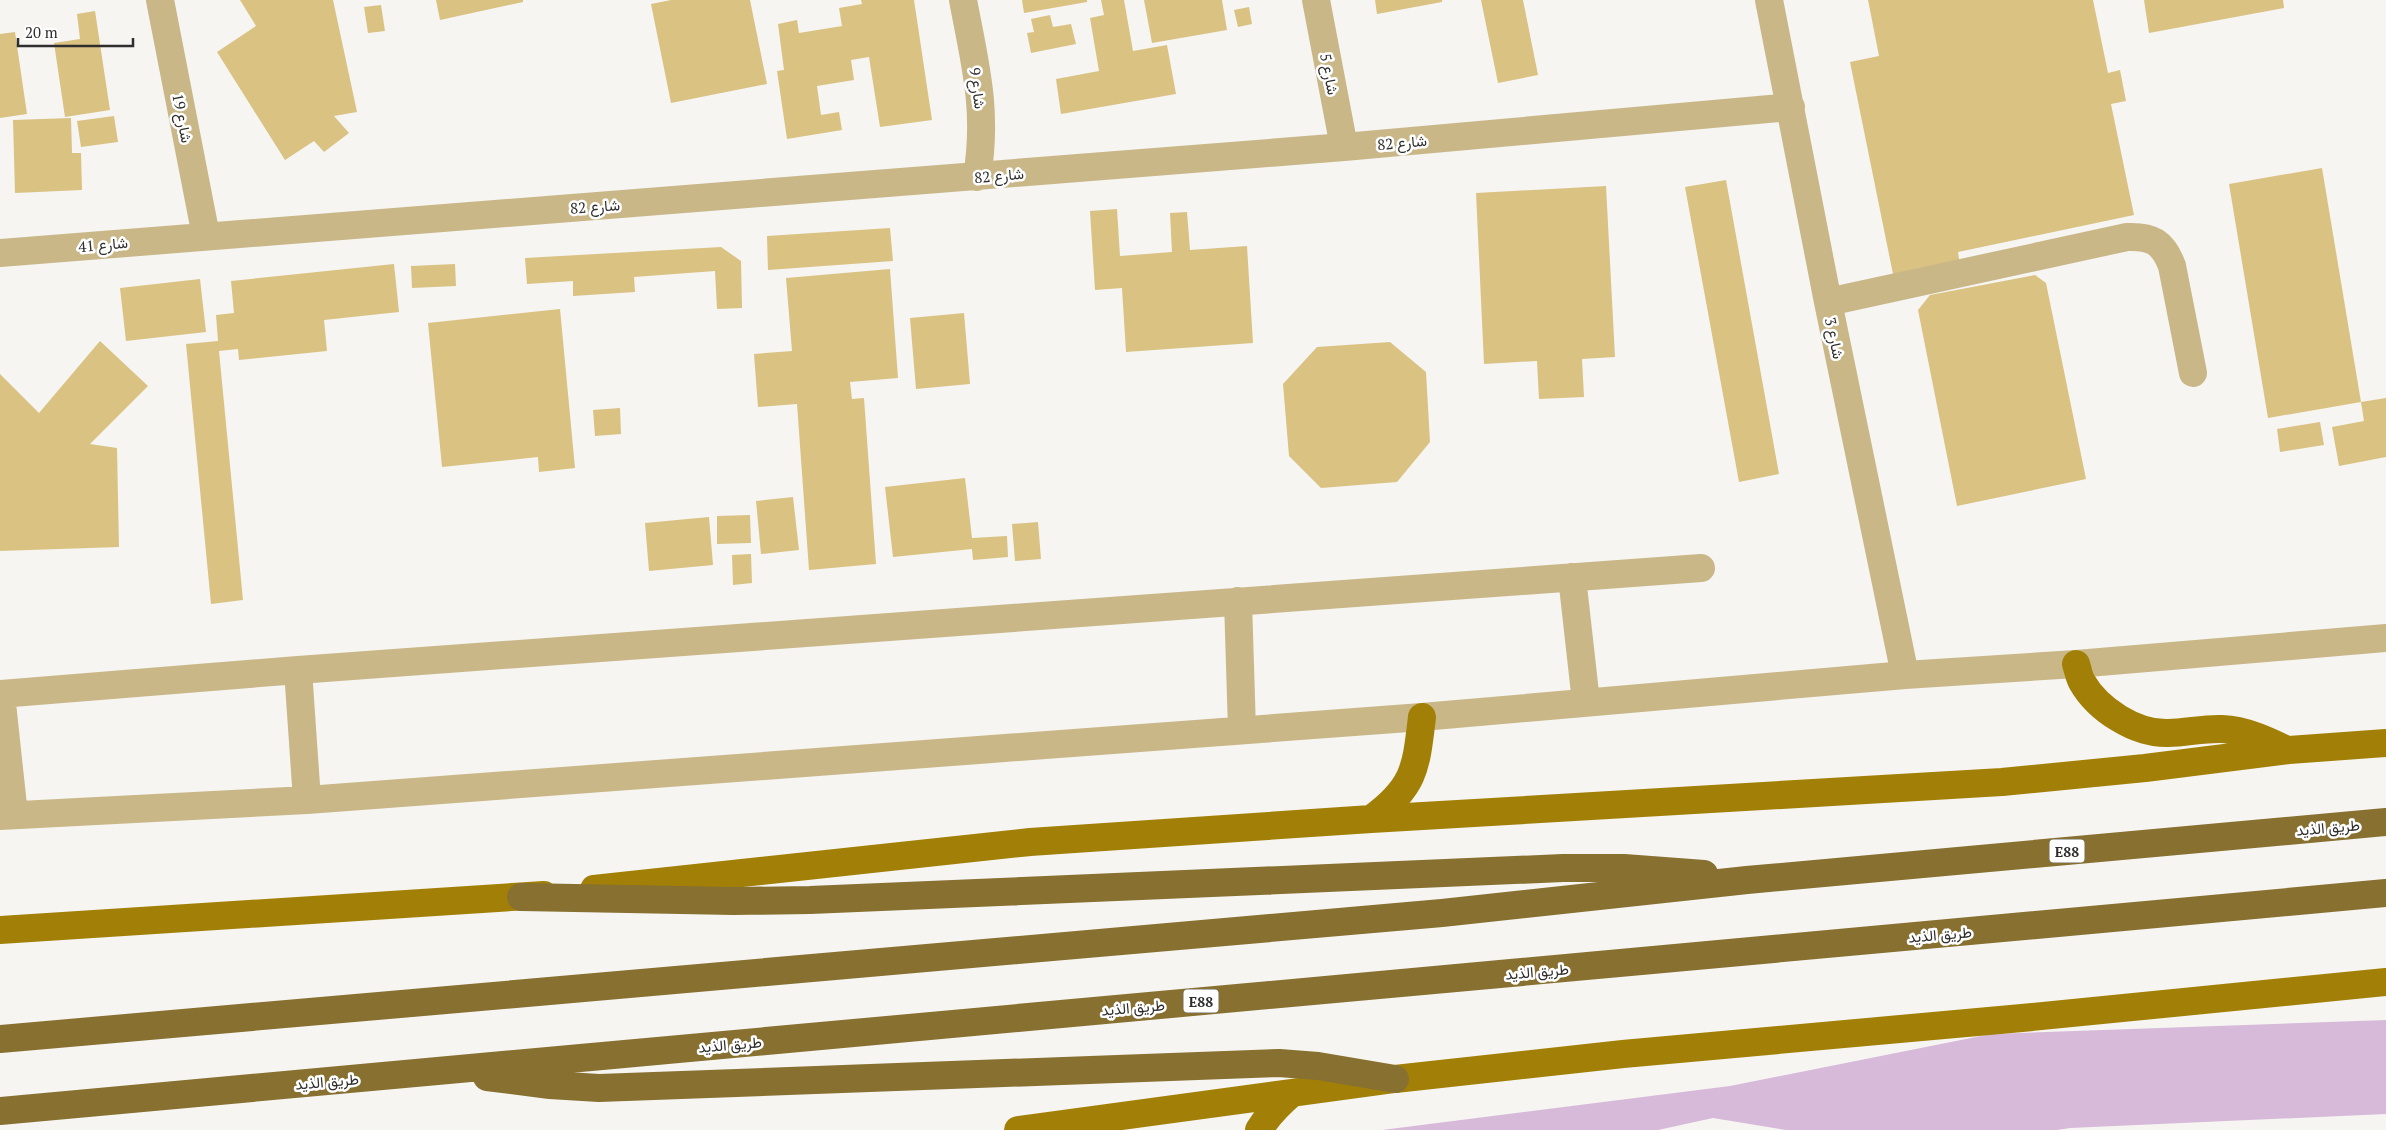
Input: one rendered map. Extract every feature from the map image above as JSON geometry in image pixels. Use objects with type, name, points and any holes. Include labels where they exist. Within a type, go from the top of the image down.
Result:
[{"type":"highway","name":"طريق الذيد","points":[[0,1038],[1442,913],[1747,880],[2386,822]]},
{"type":"highway","points":[[520,897],[734,902],[810,900],[1571,868],[1686,871],[1747,880]]},
{"type":"highway","name":"طريق الذيد","points":[[0,1111],[2386,893]]},
{"type":"highway","points":[[451,1070],[501,1080],[599,1088],[1241,1063],[1318,1066],[1395,1079]]},
{"type":"main road","points":[[2076,664],[2082,681],[2092,696],[2118,718],[2133,725],[2166,734],[2222,728],[2268,740],[2289,750]]},
{"type":"main road","points":[[1371,819],[1399,794],[1410,779],[1417,762],[1422,717]]},
{"type":"main road","points":[[0,930],[520,897],[1030,842],[1371,819],[2002,782],[2289,750],[2386,743]]},
{"type":"main road","points":[[1018,1130],[1395,1079],[1623,1054],[2022,1018],[2386,982]]},
{"type":"main road","points":[[1259,1130],[1266,1118],[1292,1093]]},
{"type":"street","name":"شارع 19","points":[[160,0],[206,236]]},
{"type":"street","name":"شارع 9","points":[[963,0],[982,110],[982,132],[977,177]]},
{"type":"street","name":"شارع 5","points":[[1316,0],[1344,148]]},
{"type":"street","name":"شارع 3","points":[[1769,0],[1828,302],[1905,675]]},
{"type":"street","name":"شارع 82","points":[[206,236],[1344,148],[1791,107]]},
{"type":"street","name":"شارع 41","points":[[0,253],[206,236]]},
{"type":"street","points":[[1828,302],[2127,237],[2143,236],[2156,242],[2167,252],[2172,266],[2194,372]]},
{"type":"street","points":[[1701,568],[298,670],[0,694],[7,816],[307,800],[1422,717],[1905,675],[2076,664],[2386,638]]},
{"type":"street","points":[[1572,577],[1586,702]]},
{"type":"street","points":[[1238,601],[1242,730]]},
{"type":"street","points":[[298,670],[307,800]]},
{"type":"shaded area","points":[[2386,1020],[2386,1114],[2057,1130],[1786,1130],[1713,1118],[1658,1130],[1382,1130],[1730,1086],[1991,1034]]},
{"type":"building","points":[[240,0],[333,0],[357,112],[334,116],[349,133],[324,152],[314,141],[285,160],[217,52],[256,26]]},
{"type":"building","points":[[436,0],[523,0],[523,2],[440,20]]},
{"type":"building","points":[[671,0],[750,0],[767,84],[671,103],[651,4]]},
{"type":"building","points":[[861,0],[914,0],[932,120],[880,127],[869,57],[851,60],[854,80],[817,86],[821,115],[839,112],[842,130],[787,139],[777,71],[784,70],[778,24],[797,20],[799,33],[842,26],[839,8],[862,4]]},
{"type":"building","points":[[1022,0],[1087,0],[1087,2],[1024,13]]},
{"type":"building","points":[[1101,0],[1124,0],[1133,51],[1167,45],[1176,94],[1061,114],[1056,79],[1099,71],[1090,18],[1104,15]]},
{"type":"building","points":[[1144,0],[1222,0],[1227,30],[1152,43]]},
{"type":"building","points":[[1375,0],[1442,0],[1442,2],[1377,14]]},
{"type":"building","points":[[1481,0],[1523,0],[1538,75],[1498,83]]},
{"type":"building","points":[[1868,0],[2093,0],[2108,73],[2120,70],[2126,101],[2111,104],[2134,215],[1958,252],[1960,266],[1894,279],[1850,62],[1879,56]]},
{"type":"building","points":[[2144,0],[2283,0],[2284,8],[2149,33]]},
{"type":"building","points":[[381,5],[385,31],[368,33],[364,7]]},
{"type":"building","points":[[1249,7],[1252,24],[1238,27],[1234,10]]},
{"type":"building","points":[[95,11],[110,110],[65,117],[54,43],[80,39],[77,14]]},
{"type":"building","points":[[1050,15],[1053,27],[1071,24],[1076,44],[1031,53],[1027,33],[1034,32],[1031,19]]},
{"type":"building","points":[[15,32],[27,114],[0,118],[0,34]]},
{"type":"building","points":[[114,116],[118,142],[81,147],[77,121]]},
{"type":"building","points":[[71,118],[72,153],[81,153],[82,190],[15,193],[13,120]]},
{"type":"building","points":[[2322,168],[2361,402],[2268,418],[2229,184]]},
{"type":"building","points":[[1726,180],[1779,474],[1739,482],[1685,187]]},
{"type":"building","points":[[1606,186],[1615,357],[1582,359],[1584,397],[1539,399],[1537,361],[1484,364],[1476,193]]},
{"type":"building","points":[[1117,209],[1120,256],[1172,252],[1170,213],[1187,212],[1190,250],[1247,246],[1253,343],[1126,352],[1122,288],[1095,290],[1090,211]]},
{"type":"building","points":[[890,228],[893,261],[768,270],[767,236]]},
{"type":"building","points":[[721,247],[741,261],[742,308],[717,309],[715,271],[634,277],[635,292],[573,296],[573,281],[527,284],[525,258]]},
{"type":"building","points":[[394,264],[399,312],[324,320],[327,351],[239,360],[238,349],[219,351],[243,600],[211,604],[186,344],[218,341],[216,315],[234,313],[231,281]]},
{"type":"building","points":[[455,264],[456,286],[412,288],[411,266]]},
{"type":"building","points":[[890,269],[898,378],[850,382],[852,399],[864,398],[876,564],[809,570],[797,404],[758,407],[754,354],[792,351],[786,278]]},
{"type":"building","points":[[2035,275],[2046,283],[2086,479],[1957,506],[1918,310],[1930,295]]},
{"type":"building","points":[[200,279],[206,332],[126,341],[120,288]]},
{"type":"building","points":[[560,309],[575,468],[539,472],[538,457],[442,467],[428,323]]},
{"type":"building","points":[[964,313],[970,384],[916,389],[910,318]]},
{"type":"building","points":[[100,341],[148,386],[90,444],[117,448],[119,547],[0,551],[0,374],[39,413]]},
{"type":"building","points":[[1390,342],[1426,372],[1430,442],[1397,482],[1321,488],[1289,456],[1283,384],[1317,347]]},
{"type":"building","points":[[2386,398],[2386,457],[2339,466],[2332,427],[2364,421],[2361,402]]},
{"type":"building","points":[[620,408],[621,434],[595,436],[593,410]]},
{"type":"building","points":[[2320,422],[2324,445],[2280,452],[2277,429]]},
{"type":"building","points":[[965,478],[972,538],[1007,536],[1008,557],[973,560],[972,549],[893,557],[885,487]]},
{"type":"building","points":[[793,497],[799,550],[761,554],[756,501]]},
{"type":"building","points":[[750,515],[751,543],[717,544],[717,516]]},
{"type":"building","points":[[709,517],[713,565],[649,571],[645,523]]},
{"type":"building","points":[[1038,522],[1041,559],[1015,561],[1012,524]]},
{"type":"building","points":[[751,554],[752,583],[733,585],[732,555]]}]
